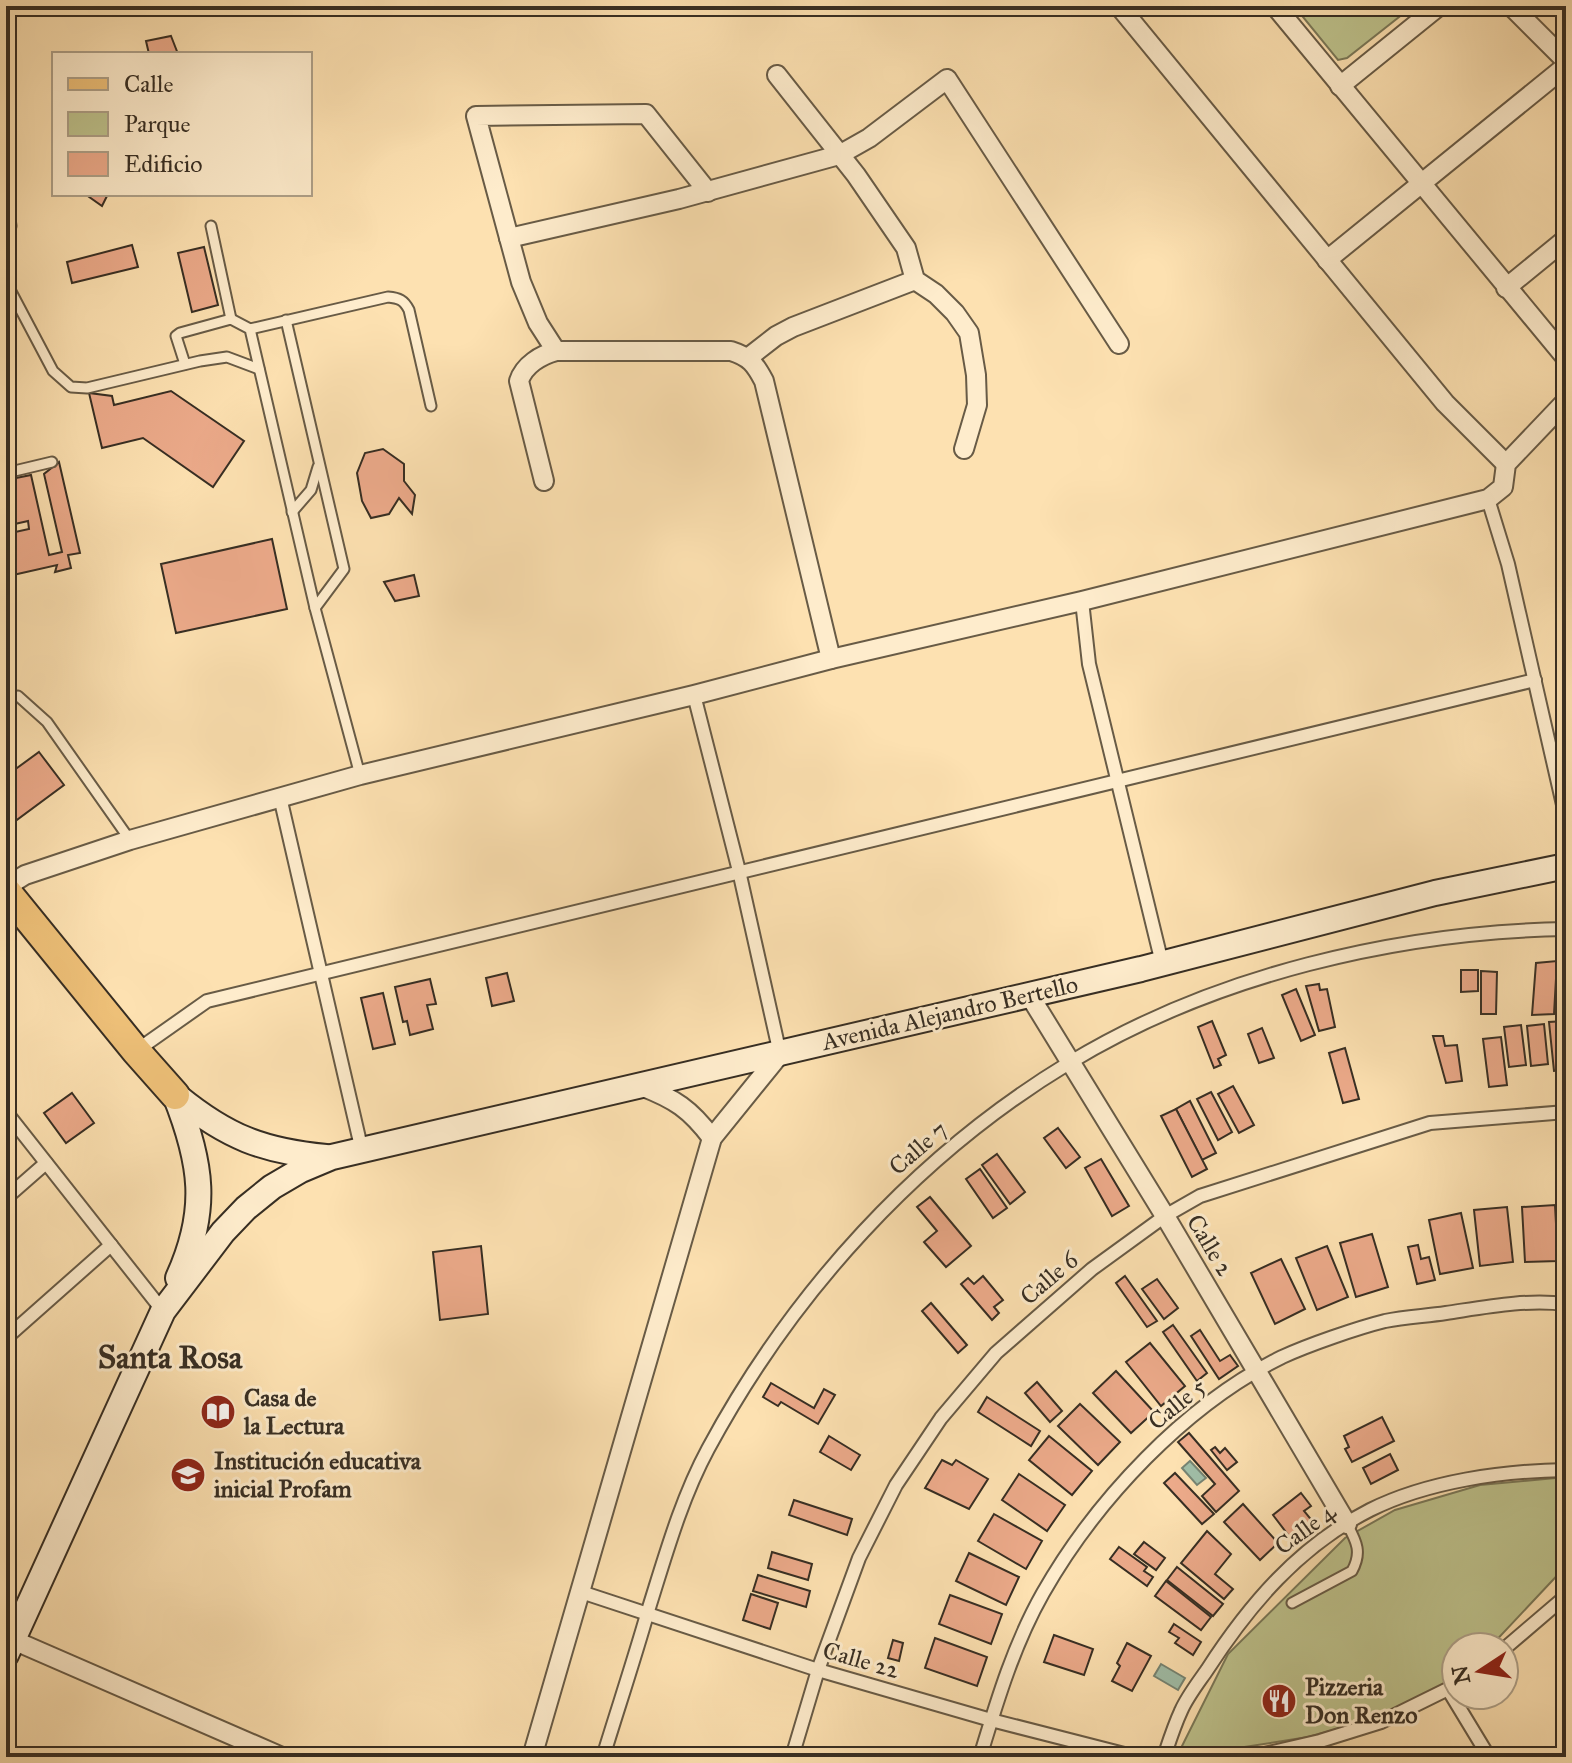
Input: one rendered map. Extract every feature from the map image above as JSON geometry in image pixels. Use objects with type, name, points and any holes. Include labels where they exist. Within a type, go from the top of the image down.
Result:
[{"type":"main road","name":"Avenida Alejandro Bertello","points":[[163,1311],[223,1232],[246,1208],[292,1176],[332,1157],[1162,963],[1435,893],[1566,866]]},
{"type":"main road","name":"Avenida Alejandro Bertello","points":[[6,889],[136,1051],[175,1095],[209,1123],[248,1142],[291,1154],[332,1157]]},
{"type":"main road","name":"Avenida Alejandro Bertello","points":[[9,1648],[187,1259],[197,1223],[199,1179],[192,1136],[175,1095]]},
{"type":"street","points":[[1119,6],[1445,403],[1506,464]]},
{"type":"street","points":[[1275,6],[1566,358]]},
{"type":"street","points":[[1340,86],[1439,6]]},
{"type":"street","points":[[1327,260],[1566,64],[1511,6]]},
{"type":"street","points":[[777,75],[906,248],[915,280],[936,294],[969,333],[977,405],[964,449]]},
{"type":"street","points":[[509,238],[708,192],[839,155],[869,138],[947,79],[1119,344]]},
{"type":"street","points":[[556,351],[528,303],[476,116],[646,114],[708,192]]},
{"type":"street","points":[[1506,288],[1566,239]]},
{"type":"street","points":[[749,357],[793,327],[915,280]]},
{"type":"street","points":[[544,481],[519,381],[528,366],[546,353],[731,351],[749,357],[764,381],[831,659]]},
{"type":"street","points":[[6,889],[25,875],[130,840],[360,775],[831,659],[1082,601],[1488,499],[1503,487],[1506,464],[1566,401]]},
{"type":"street","points":[[1488,499],[1508,564],[1566,818]]},
{"type":"street","points":[[1082,601],[1089,664],[1162,963]]},
{"type":"street","points":[[136,1051],[207,1001],[1535,680]]},
{"type":"street","points":[[532,1757],[712,1138],[780,1054],[739,871],[694,695]]},
{"type":"street","points":[[280,797],[362,1151]]},
{"type":"street","name":"Calle 7","points":[[603,1757],[670,1540],[707,1451],[755,1369],[821,1279],[895,1198],[975,1128],[1069,1062],[1149,1022],[1239,984],[1329,958],[1411,943],[1511,930],[1566,929]]},
{"type":"street","name":"Calle 2","points":[[1028,993],[1165,1216],[1347,1524]]},
{"type":"street","points":[[641,1086],[670,1097],[695,1114],[712,1138]]},
{"type":"street","points":[[6,1112],[163,1311]]},
{"type":"street","name":"Calle 6","points":[[792,1757],[818,1670],[859,1558],[896,1485],[941,1418],[996,1353],[1092,1269],[1165,1216],[1200,1196],[1430,1123],[1566,1112]]},
{"type":"street","points":[[6,1198],[46,1163]]},
{"type":"street","points":[[6,1338],[111,1245]]},
{"type":"street","name":"Calle 5","points":[[980,1757],[1009,1668],[1042,1594],[1090,1522],[1119,1486],[1183,1424],[1257,1370],[1286,1356],[1386,1321],[1538,1300],[1566,1304]]},
{"type":"street","name":"Calle 4","points":[[1164,1757],[1181,1710],[1268,1586],[1298,1557],[1370,1510],[1406,1495],[1523,1470],[1566,1470]]},
{"type":"street","name":"Calle 22","points":[[578,1591],[818,1670],[991,1720],[1136,1757]]},
{"type":"street","points":[[1520,1635],[1566,1596]]},
{"type":"street","points":[[9,1648],[282,1757]]},
{"type":"street","points":[[1252,1757],[1381,1722],[1440,1694]]},
{"type":"street","points":[[1465,1711],[1489,1757]]},
{"type":"lane","points":[[6,190],[11,226],[6,244]]},
{"type":"lane","points":[[211,226],[231,319]]},
{"type":"lane","points":[[6,282],[53,371],[71,387],[87,388],[227,357],[259,369]]},
{"type":"lane","points":[[185,364],[176,336],[178,334],[231,319],[250,329],[388,297],[405,302],[431,406]]},
{"type":"lane","points":[[286,320],[344,569],[315,608]]},
{"type":"lane","points":[[250,329],[315,608],[360,775]]},
{"type":"lane","points":[[6,473],[52,462]]},
{"type":"lane","points":[[292,512],[311,490],[319,463]]},
{"type":"lane","points":[[18,696],[47,722],[130,840]]},
{"type":"lane","points":[[1292,1603],[1352,1571],[1359,1547],[1347,1524]]},
{"type":"green space","points":[[1294,6],[1413,6],[1347,58],[1338,60]]},
{"type":"green space","points":[[1566,1477],[1566,1566],[1505,1631],[1440,1631],[1440,1691],[1359,1723],[1308,1737],[1238,1748],[1181,1748],[1228,1654],[1345,1538],[1395,1510],[1480,1485]]},
{"type":"shaded area","points":[[1190,1461],[1206,1478],[1197,1485],[1182,1468]]},
{"type":"shaded area","points":[[1161,1664],[1185,1678],[1178,1690],[1154,1676]]},
{"type":"building","points":[[171,36],[177,52],[149,52],[146,41]]},
{"type":"building","points":[[88,196],[107,196],[102,206]]},
{"type":"building","points":[[132,245],[138,267],[72,283],[67,262]]},
{"type":"building","points":[[204,247],[218,305],[192,312],[178,253]]},
{"type":"building","points":[[171,391],[244,441],[213,487],[143,438],[102,448],[89,393],[112,396],[114,405]]},
{"type":"building","points":[[383,449],[404,464],[404,481],[415,495],[412,514],[399,498],[389,514],[371,518],[362,501],[357,473],[365,453]]},
{"type":"building","points":[[59,462],[80,553],[68,555],[71,568],[55,572],[57,565],[13,575],[6,534],[29,529],[28,521],[6,526],[6,480],[31,475],[49,555],[62,552],[44,474]]},
{"type":"building","points":[[272,539],[287,609],[176,633],[161,564]]},
{"type":"building","points":[[414,575],[419,596],[395,601],[384,582]]},
{"type":"building","points":[[39,752],[64,785],[14,822],[6,811],[6,776]]},
{"type":"building","points":[[1557,961],[1554,1014],[1532,1015],[1536,963]]},
{"type":"building","points":[[1461,970],[1478,970],[1478,991],[1461,992]]},
{"type":"building","points":[[1481,971],[1497,972],[1496,1014],[1481,1014]]},
{"type":"building","points":[[507,973],[514,1001],[492,1006],[486,978]]},
{"type":"building","points":[[430,979],[436,1004],[427,1005],[433,1029],[410,1035],[407,1021],[403,1022],[395,987]]},
{"type":"building","points":[[1319,984],[1320,990],[1327,989],[1335,1027],[1319,1031],[1306,986]]},
{"type":"building","points":[[1296,989],[1315,1035],[1301,1041],[1282,995]]},
{"type":"building","points":[[383,993],[395,1044],[373,1049],[361,998]]},
{"type":"building","points":[[1212,1021],[1226,1055],[1218,1059],[1221,1065],[1214,1068],[1198,1027]]},
{"type":"building","points":[[1565,1021],[1566,1064],[1563,1064],[1563,1070],[1554,1071],[1549,1022]]},
{"type":"building","points":[[6,1024],[14,1034],[6,1041]]},
{"type":"building","points":[[1544,1024],[1548,1064],[1531,1066],[1527,1026]]},
{"type":"building","points":[[1521,1025],[1526,1065],[1509,1067],[1504,1027]]},
{"type":"building","points":[[1262,1028],[1274,1058],[1259,1063],[1248,1034]]},
{"type":"building","points":[[1433,1036],[1443,1036],[1445,1046],[1457,1045],[1462,1081],[1446,1083]]},
{"type":"building","points":[[1501,1037],[1507,1085],[1489,1087],[1483,1039]]},
{"type":"building","points":[[1345,1048],[1359,1099],[1343,1103],[1329,1053]]},
{"type":"building","points":[[1233,1086],[1254,1125],[1239,1133],[1218,1094]]},
{"type":"building","points":[[1211,1092],[1232,1132],[1218,1140],[1197,1099]]},
{"type":"building","points":[[72,1093],[94,1123],[66,1143],[44,1113]]},
{"type":"building","points":[[1190,1101],[1216,1153],[1202,1160],[1176,1109]]},
{"type":"building","points":[[1176,1109],[1207,1169],[1192,1177],[1161,1116]]},
{"type":"building","points":[[1058,1128],[1080,1157],[1066,1168],[1044,1138]]},
{"type":"building","points":[[997,1154],[1025,1192],[1010,1204],[982,1165]]},
{"type":"building","points":[[1101,1159],[1129,1206],[1112,1216],[1085,1168]]},
{"type":"building","points":[[980,1169],[1007,1208],[993,1218],[966,1179]]},
{"type":"building","points":[[930,1197],[971,1246],[946,1267],[924,1242],[937,1231],[917,1207]]},
{"type":"building","points":[[1555,1205],[1558,1261],[1525,1262],[1522,1207]]},
{"type":"building","points":[[1507,1207],[1513,1262],[1480,1266],[1474,1210]]},
{"type":"building","points":[[1461,1213],[1473,1268],[1440,1274],[1429,1220]]},
{"type":"building","points":[[1372,1234],[1388,1287],[1356,1297],[1340,1243]]},
{"type":"building","points":[[1418,1245],[1421,1259],[1429,1257],[1435,1280],[1417,1284],[1408,1247]]},
{"type":"building","points":[[481,1246],[488,1314],[440,1320],[433,1252]]},
{"type":"building","points":[[1327,1246],[1348,1297],[1317,1310],[1296,1258]]},
{"type":"building","points":[[1281,1259],[1305,1309],[1275,1324],[1251,1273]]},
{"type":"building","points":[[983,1276],[1003,1300],[994,1307],[999,1313],[992,1320],[961,1284],[968,1278],[974,1284]]},
{"type":"building","points":[[1125,1276],[1157,1321],[1147,1327],[1116,1283]]},
{"type":"building","points":[[1157,1279],[1178,1308],[1164,1319],[1142,1289]]},
{"type":"building","points":[[931,1303],[967,1345],[958,1353],[922,1311]]},
{"type":"building","points":[[1173,1325],[1207,1373],[1197,1381],[1163,1332]]},
{"type":"building","points":[[1200,1330],[1220,1361],[1230,1355],[1238,1366],[1219,1379],[1191,1336]]},
{"type":"building","points":[[1150,1343],[1185,1386],[1161,1406],[1126,1362]]},
{"type":"building","points":[[1116,1371],[1154,1412],[1131,1433],[1093,1393]]},
{"type":"building","points":[[1037,1382],[1062,1411],[1050,1422],[1025,1393]]},
{"type":"building","points":[[771,1383],[814,1408],[824,1389],[835,1395],[818,1424],[781,1402],[778,1406],[763,1397]]},
{"type":"building","points":[[987,1397],[1040,1431],[1031,1446],[978,1412]]},
{"type":"building","points":[[1080,1404],[1120,1442],[1098,1465],[1058,1426]]},
{"type":"building","points":[[1382,1417],[1394,1441],[1352,1462],[1345,1449],[1349,1447],[1344,1436]]},
{"type":"building","points":[[1189,1433],[1239,1491],[1216,1512],[1202,1496],[1215,1484],[1178,1442]]},
{"type":"building","points":[[829,1436],[860,1455],[851,1470],[820,1452]]},
{"type":"building","points":[[1049,1436],[1092,1471],[1072,1495],[1029,1460]]},
{"type":"building","points":[[1215,1447],[1220,1453],[1225,1448],[1237,1462],[1227,1470],[1211,1450]]},
{"type":"building","points":[[1390,1454],[1398,1470],[1371,1484],[1363,1468]]},
{"type":"building","points":[[942,1460],[952,1465],[956,1460],[988,1479],[969,1509],[925,1488]]},
{"type":"building","points":[[1175,1473],[1214,1514],[1202,1524],[1164,1483]]},
{"type":"building","points":[[1019,1474],[1065,1505],[1047,1531],[1002,1500]]},
{"type":"building","points":[[1301,1493],[1311,1506],[1304,1511],[1314,1523],[1292,1540],[1273,1515]]},
{"type":"building","points":[[794,1500],[852,1519],[847,1535],[789,1515]]},
{"type":"building","points":[[1243,1504],[1278,1543],[1260,1560],[1224,1522]]},
{"type":"building","points":[[994,1514],[1042,1541],[1026,1569],[978,1541]]},
{"type":"building","points":[[1207,1531],[1231,1554],[1215,1574],[1233,1589],[1224,1599],[1181,1563]]},
{"type":"building","points":[[1144,1542],[1165,1558],[1156,1570],[1134,1554]]},
{"type":"building","points":[[1119,1547],[1147,1567],[1144,1571],[1153,1577],[1147,1586],[1110,1559]]},
{"type":"building","points":[[772,1552],[812,1564],[808,1580],[768,1568]]},
{"type":"building","points":[[969,1553],[1019,1577],[1006,1605],[956,1581]]},
{"type":"building","points":[[1177,1567],[1223,1604],[1213,1616],[1167,1580]]},
{"type":"building","points":[[758,1575],[810,1591],[806,1607],[753,1591]]},
{"type":"building","points":[[1166,1581],[1211,1617],[1201,1630],[1155,1596]]},
{"type":"building","points":[[751,1594],[778,1603],[770,1629],[743,1620]]},
{"type":"building","points":[[950,1595],[1002,1614],[991,1644],[939,1624]]},
{"type":"building","points":[[1174,1624],[1201,1642],[1193,1655],[1175,1643],[1179,1638],[1169,1632]]},
{"type":"building","points":[[1054,1635],[1093,1649],[1084,1675],[1044,1662]]},
{"type":"building","points":[[935,1638],[987,1657],[977,1686],[925,1668]]},
{"type":"building","points":[[893,1640],[903,1643],[899,1661],[888,1658]]},
{"type":"building","points":[[1127,1643],[1151,1656],[1132,1691],[1112,1681]]},
{"type":"place","name":"Casa de la Lectura","points":[[218,1412]]},
{"type":"place","name":"Institución educativa inicial Profam","points":[[188,1475]]},
{"type":"place","name":"Pizzeria Don Renzo","points":[[1279,1701]]},
{"type":"district","name":"Santa Rosa","points":[[170,1357]]}]
